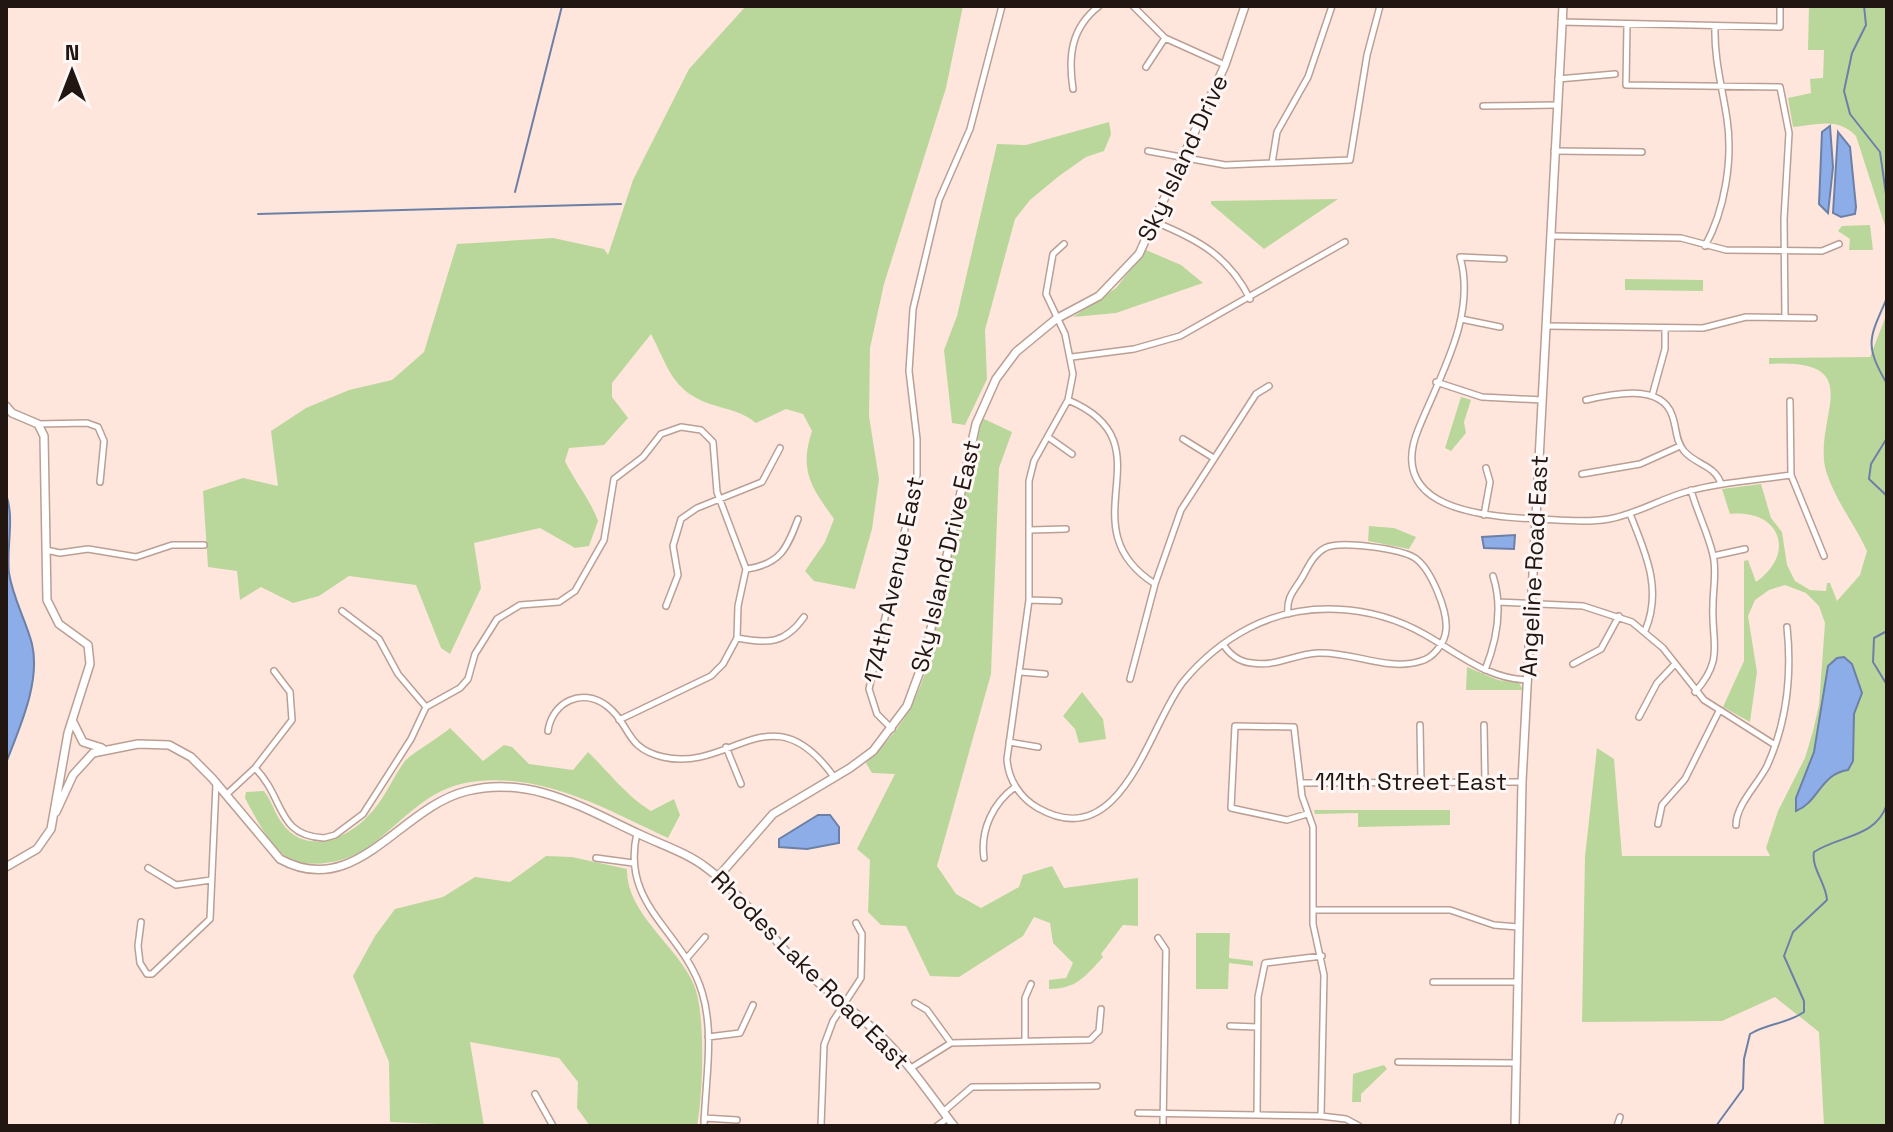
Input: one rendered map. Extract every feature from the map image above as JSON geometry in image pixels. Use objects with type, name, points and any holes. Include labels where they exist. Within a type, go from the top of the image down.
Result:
[{"type":"street","name":"174th Avenue East","points":[[892,729],[877,714],[869,689],[917,475],[909,371],[910,329],[939,200],[970,129],[1002,6]]},
{"type":"street","points":[[1073,89],[1072,43],[1087,18],[1099,6]]},
{"type":"street","points":[[1133,6],[1165,38],[1225,65]]},
{"type":"street","name":"Sky Island Drive","points":[[1056,319],[1112,286],[1139,254],[1225,65],[1245,6]]},
{"type":"street","points":[[1272,163],[1277,132],[1308,77],[1332,6]]},
{"type":"street","points":[[1148,151],[1225,165],[1350,160],[1367,55],[1380,6]]},
{"type":"street","name":"Angeline Road East","points":[[1515,1126],[1522,782],[1563,6]]},
{"type":"street","points":[[1560,22],[1780,27],[1780,6]]},
{"type":"street","points":[[1627,24],[1626,85],[1780,87],[1789,133],[1785,317]]},
{"type":"street","points":[[1705,246],[1722,207],[1728,130],[1714,54],[1715,26]]},
{"type":"street","points":[[1146,67],[1165,38]]},
{"type":"street","points":[[1557,79],[1615,74]]},
{"type":"street","points":[[1483,106],[1556,105]]},
{"type":"street","points":[[1553,151],[1642,152]]},
{"type":"street","points":[[1155,222],[1201,241],[1231,267],[1250,299]]},
{"type":"street","points":[[1550,236],[1681,238],[1726,250],[1822,251],[1839,244]]},
{"type":"street","points":[[1072,357],[1165,341],[1250,299],[1345,242]]},
{"type":"street","points":[[1064,244],[1053,254],[1046,294],[1072,357],[1068,400],[1031,471],[1029,600],[1007,765],[1015,787],[1034,806],[1063,817],[1087,814],[1108,803],[1148,752],[1164,715],[1183,683],[1223,644],[1247,629],[1288,614],[1339,609],[1396,620],[1485,670],[1528,680]]},
{"type":"street","points":[[1504,259],[1460,257],[1464,277],[1461,319],[1413,445],[1416,477],[1438,501],[1484,515],[1584,521],[1630,514],[1691,490],[1791,475]]},
{"type":"street","points":[[1545,326],[1706,328],[1746,317],[1814,318]]},
{"type":"street","name":"Sky Island Drive East","points":[[718,877],[773,814],[862,760],[892,729],[920,675],[982,408],[1005,365],[1031,337],[1056,319]]},
{"type":"street","points":[[1461,319],[1500,327]]},
{"type":"street","points":[[1652,396],[1665,349],[1665,328]]},
{"type":"street","points":[[1436,382],[1482,397],[1542,400]]},
{"type":"street","points":[[1130,679],[1155,584],[1181,510],[1212,457],[1256,394],[1269,386]]},
{"type":"street","points":[[1586,400],[1612,395],[1652,396],[1670,411],[1681,446],[1690,457],[1712,469],[1721,484]]},
{"type":"street","points":[[1068,400],[1092,410],[1112,437],[1119,467],[1113,511],[1115,533],[1130,563],[1155,584]]},
{"type":"street","points":[[1790,401],[1791,475],[1824,556]]},
{"type":"street","points":[[6,406],[12,413],[38,424],[87,423],[98,427],[104,441],[100,482]]},
{"type":"street","points":[[38,424],[45,447],[44,581],[52,613],[59,624],[85,641],[91,655],[60,769],[56,812]]},
{"type":"street","points":[[255,768],[273,788],[288,825],[314,838],[335,835],[363,814],[411,739],[426,707],[460,688],[468,679],[475,654],[504,613],[520,605],[559,602],[575,591],[604,540],[614,479],[643,457],[661,434],[689,427],[710,437],[719,500],[746,569],[736,613],[737,638],[723,664],[711,676],[619,720]]},
{"type":"street","points":[[1048,437],[1072,454]]},
{"type":"street","points":[[1183,439],[1212,457]]},
{"type":"street","points":[[1582,474],[1640,464],[1681,446]]},
{"type":"street","points":[[666,606],[678,575],[673,546],[677,525],[692,511],[762,482],[780,448]]},
{"type":"street","points":[[1484,515],[1490,482],[1486,468]]},
{"type":"street","points":[[1691,490],[1713,556],[1716,651],[1708,676],[1695,692]]},
{"type":"street","points":[[1630,514],[1652,576],[1650,614],[1645,631]]},
{"type":"street","points":[[746,569],[768,565],[780,557],[798,519]]},
{"type":"street","points":[[1030,530],[1066,529]]},
{"type":"street","points":[[1223,644],[1240,661],[1264,664],[1318,653],[1351,654],[1392,664],[1416,663],[1427,659],[1440,644],[1446,629],[1444,613],[1425,570],[1404,553],[1337,544],[1325,548],[1312,559],[1289,595],[1288,614]]},
{"type":"street","points":[[45,550],[60,553],[88,549],[136,557],[172,545],[204,545]]},
{"type":"street","points":[[1713,556],[1745,549]]},
{"type":"street","points":[[1485,670],[1496,638],[1498,602],[1493,576]]},
{"type":"street","points":[[1029,600],[1059,601]]},
{"type":"street","points":[[1498,602],[1583,606],[1619,616],[1645,631],[1695,692],[1719,711],[1775,745]]},
{"type":"street","points":[[342,611],[379,639],[398,674],[426,707]]},
{"type":"street","points":[[1573,664],[1601,649],[1619,616]]},
{"type":"street","points":[[737,638],[775,641],[790,635],[804,617]]},
{"type":"street","points":[[1736,825],[1739,810],[1761,778],[1775,745],[1789,679],[1787,627]]},
{"type":"street","points":[[1639,717],[1657,683],[1675,664]]},
{"type":"street","points":[[227,794],[255,768],[292,720],[290,692],[274,671]]},
{"type":"street","points":[[1021,672],[1045,674]]},
{"type":"street","points":[[548,731],[557,708],[580,697],[601,702],[635,743],[663,757],[693,758],[760,736],[787,739],[817,756],[834,778]]},
{"type":"street","points":[[1658,824],[1662,805],[1685,779],[1719,711]]},
{"type":"street","points":[[72,716],[75,730],[83,742],[109,747]]},
{"type":"street","points":[[1420,725],[1421,781]]},
{"type":"street","points":[[1484,725],[1485,781]]},
{"type":"street","points":[[1307,814],[1287,820],[1231,808],[1235,726],[1294,727],[1301,783],[1314,837],[1313,910],[1322,956],[1321,1116]]},
{"type":"street","points":[[1009,742],[1038,747]]},
{"type":"street","name":"Rhodes Lake Road East","points":[[109,747],[153,743],[176,747],[227,794],[274,854],[288,863],[316,868],[354,863],[429,805],[484,788],[509,786],[554,795],[689,857],[718,877],[792,957],[881,1036],[911,1068],[954,1126]]},
{"type":"street","points":[[6,867],[42,844],[79,766],[93,753],[109,747]]},
{"type":"street","points":[[726,747],[741,784]]},
{"type":"street","name":"111th Street East","points":[[1301,783],[1522,782]]},
{"type":"street","points":[[141,922],[138,946],[140,963],[147,974],[164,965],[208,922],[216,783]]},
{"type":"street","points":[[984,858],[984,838],[993,810],[1015,787]]},
{"type":"street","points":[[637,833],[633,863],[648,907],[687,958],[702,990],[708,1037],[704,1126]]},
{"type":"street","points":[[596,858],[633,863]]},
{"type":"street","points":[[148,868],[176,885],[211,880]]},
{"type":"street","points":[[1313,910],[1450,910],[1494,925],[1518,927]]},
{"type":"street","points":[[821,1126],[824,1045],[833,1021],[861,978],[862,934],[856,923]]},
{"type":"street","points":[[687,958],[705,937]]},
{"type":"street","points":[[1158,938],[1166,950],[1163,1126]]},
{"type":"street","points":[[1257,1115],[1257,1027],[1265,963],[1322,956]]},
{"type":"street","points":[[1433,982],[1517,982]]},
{"type":"street","points":[[1025,1041],[1025,998],[1031,984]]},
{"type":"street","points":[[915,1003],[927,1010],[951,1043]]},
{"type":"street","points":[[708,1037],[740,1033],[753,1005]]},
{"type":"street","points":[[911,1068],[951,1043],[1083,1042],[1099,1031],[1101,1009]]},
{"type":"street","points":[[1230,1026],[1257,1027]]},
{"type":"street","points":[[1398,1062],[1515,1063]]},
{"type":"street","points":[[937,1126],[972,1087],[1097,1086]]},
{"type":"street","points":[[535,1094],[553,1126]]},
{"type":"street","points":[[1138,1113],[1321,1116],[1346,1119],[1359,1126]]},
{"type":"street","points":[[1617,1126],[1620,1117]]},
{"type":"street","points":[[704,1118],[737,1120]]},
{"type":"green space","points":[[746,6],[963,6],[946,88],[884,284],[870,348],[869,416],[879,479],[872,529],[855,589],[814,581],[805,571],[825,542],[834,519],[814,488],[807,468],[812,431],[803,414],[786,409],[756,423],[741,414],[701,400],[678,384],[651,334],[612,383],[612,397],[628,418],[604,445],[569,448],[565,461],[598,521],[589,546],[575,548],[540,528],[474,543],[481,588],[450,654],[441,648],[416,585],[349,576],[319,596],[293,603],[261,587],[240,600],[237,571],[208,567],[203,491],[243,478],[278,486],[271,431],[306,408],[349,390],[392,380],[424,352],[457,244],[553,238],[604,249],[608,255],[633,180],[689,69]]},
{"type":"green space","points":[[1809,6],[1887,6],[1887,232],[1856,136],[1834,124],[1793,127],[1788,98],[1811,93],[1810,79],[1823,78],[1824,50],[1808,50]]},
{"type":"green space","points":[[1109,122],[1111,134],[1104,151],[1086,157],[1059,176],[1030,200],[1015,219],[985,330],[987,379],[965,425],[952,423],[944,350],[957,316],[997,144],[1026,145]]},
{"type":"green space","points":[[1338,199],[1264,249],[1211,204],[1211,201]]},
{"type":"green space","points":[[1870,225],[1873,250],[1849,250],[1850,239],[1838,231],[1842,226]]},
{"type":"green space","points":[[1146,250],[1181,265],[1203,283],[1116,313],[1073,317],[1116,288]]},
{"type":"green space","points":[[1625,279],[1703,280],[1703,291],[1625,290]]},
{"type":"green space","points":[[1887,313],[1887,1126],[1824,1126],[1819,1032],[1775,997],[1722,1021],[1582,1022],[1585,857],[1597,748],[1614,759],[1622,856],[1770,856],[1766,848],[1778,811],[1805,758],[1813,731],[1819,705],[1825,623],[1819,606],[1806,593],[1785,585],[1769,590],[1755,600],[1748,616],[1757,672],[1750,722],[1723,707],[1744,661],[1744,561],[1748,560],[1756,582],[1769,571],[1779,546],[1777,535],[1761,518],[1730,514],[1722,489],[1761,484],[1771,518],[1782,532],[1787,565],[1795,581],[1810,590],[1826,591],[1827,583],[1830,583],[1837,601],[1860,575],[1867,551],[1827,474],[1824,454],[1831,397],[1829,382],[1820,371],[1801,365],[1769,364],[1769,358],[1870,357]]},
{"type":"green space","points":[[1461,397],[1471,400],[1464,422],[1466,433],[1451,451],[1445,448]]},
{"type":"green space","points":[[982,418],[1012,432],[999,468],[991,674],[937,866],[956,894],[981,908],[1019,887],[1023,875],[1052,866],[1064,888],[1138,878],[1138,926],[1123,925],[1101,954],[1103,957],[1079,980],[1066,987],[1049,989],[1049,980],[1066,978],[1073,963],[1053,943],[1050,923],[1034,917],[1023,936],[959,977],[930,976],[906,926],[881,925],[868,912],[870,860],[857,849],[895,774],[872,773],[866,763],[904,719],[927,667]]},
{"type":"green space","points":[[1369,526],[1394,528],[1416,537],[1409,549],[1368,541]]},
{"type":"green space","points":[[1467,667],[1498,680],[1519,683],[1523,690],[1466,690]]},
{"type":"green space","points":[[1082,692],[1103,719],[1106,739],[1079,743],[1075,729],[1063,716]]},
{"type":"green space","points":[[450,728],[483,761],[504,745],[512,747],[529,764],[573,770],[588,752],[642,805],[651,811],[674,799],[680,815],[668,838],[597,805],[549,788],[498,780],[471,782],[426,800],[355,855],[320,864],[296,861],[278,850],[245,798],[246,792],[264,791],[290,832],[309,841],[330,840],[350,831],[367,817],[405,761]]},
{"type":"green space","points":[[1314,810],[1450,810],[1450,825],[1358,827],[1358,813],[1315,814]]},
{"type":"green space","points":[[546,856],[572,857],[627,869],[629,885],[643,915],[686,970],[698,998],[702,1034],[697,1126],[590,1126],[577,1108],[578,1082],[559,1058],[470,1042],[484,1126],[390,1122],[389,1062],[353,976],[375,936],[395,909],[443,897],[475,877],[510,882]]},
{"type":"green space","points":[[1196,933],[1230,933],[1229,958],[1253,961],[1253,966],[1229,963],[1228,989],[1196,989]]},
{"type":"green space","points":[[1384,1065],[1387,1069],[1361,1094],[1361,1102],[1352,1102],[1353,1074]]},
{"type":"water","points":[[1830,126],[1833,167],[1828,213],[1819,204],[1822,132]]},
{"type":"water","points":[[1838,132],[1850,147],[1856,207],[1855,214],[1841,217],[1833,213]]},
{"type":"water","points":[[6,494],[10,514],[9,573],[32,644],[34,674],[27,705],[6,763]]},
{"type":"water","points":[[1515,535],[1514,549],[1484,548],[1482,537]]},
{"type":"water","points":[[1844,657],[1852,664],[1862,693],[1854,714],[1853,761],[1848,770],[1831,777],[1804,807],[1796,811],[1796,798],[1814,752],[1828,666],[1837,658]]},
{"type":"water","points":[[818,815],[830,815],[839,827],[839,843],[807,849],[779,847],[779,839]]},
{"type":"waterway","points":[[515,192],[562,6]]},
{"type":"waterway","points":[[1864,6],[1866,25],[1852,53],[1844,91],[1850,114],[1880,152],[1887,201]]},
{"type":"waterway","points":[[258,214],[621,204]]},
{"type":"waterway","points":[[1887,298],[1872,341],[1875,359],[1887,384]]},
{"type":"waterway","points":[[1887,438],[1871,464],[1869,479],[1887,496]]},
{"type":"waterway","points":[[1887,631],[1874,638],[1873,662],[1887,685]]},
{"type":"waterway","points":[[1887,706],[1887,734]]},
{"type":"waterway","points":[[1716,1126],[1743,1089],[1744,1059],[1750,1034],[1804,1012],[1804,1001],[1784,956],[1793,932],[1827,900],[1814,852],[1866,830],[1882,815],[1887,804]]}]
